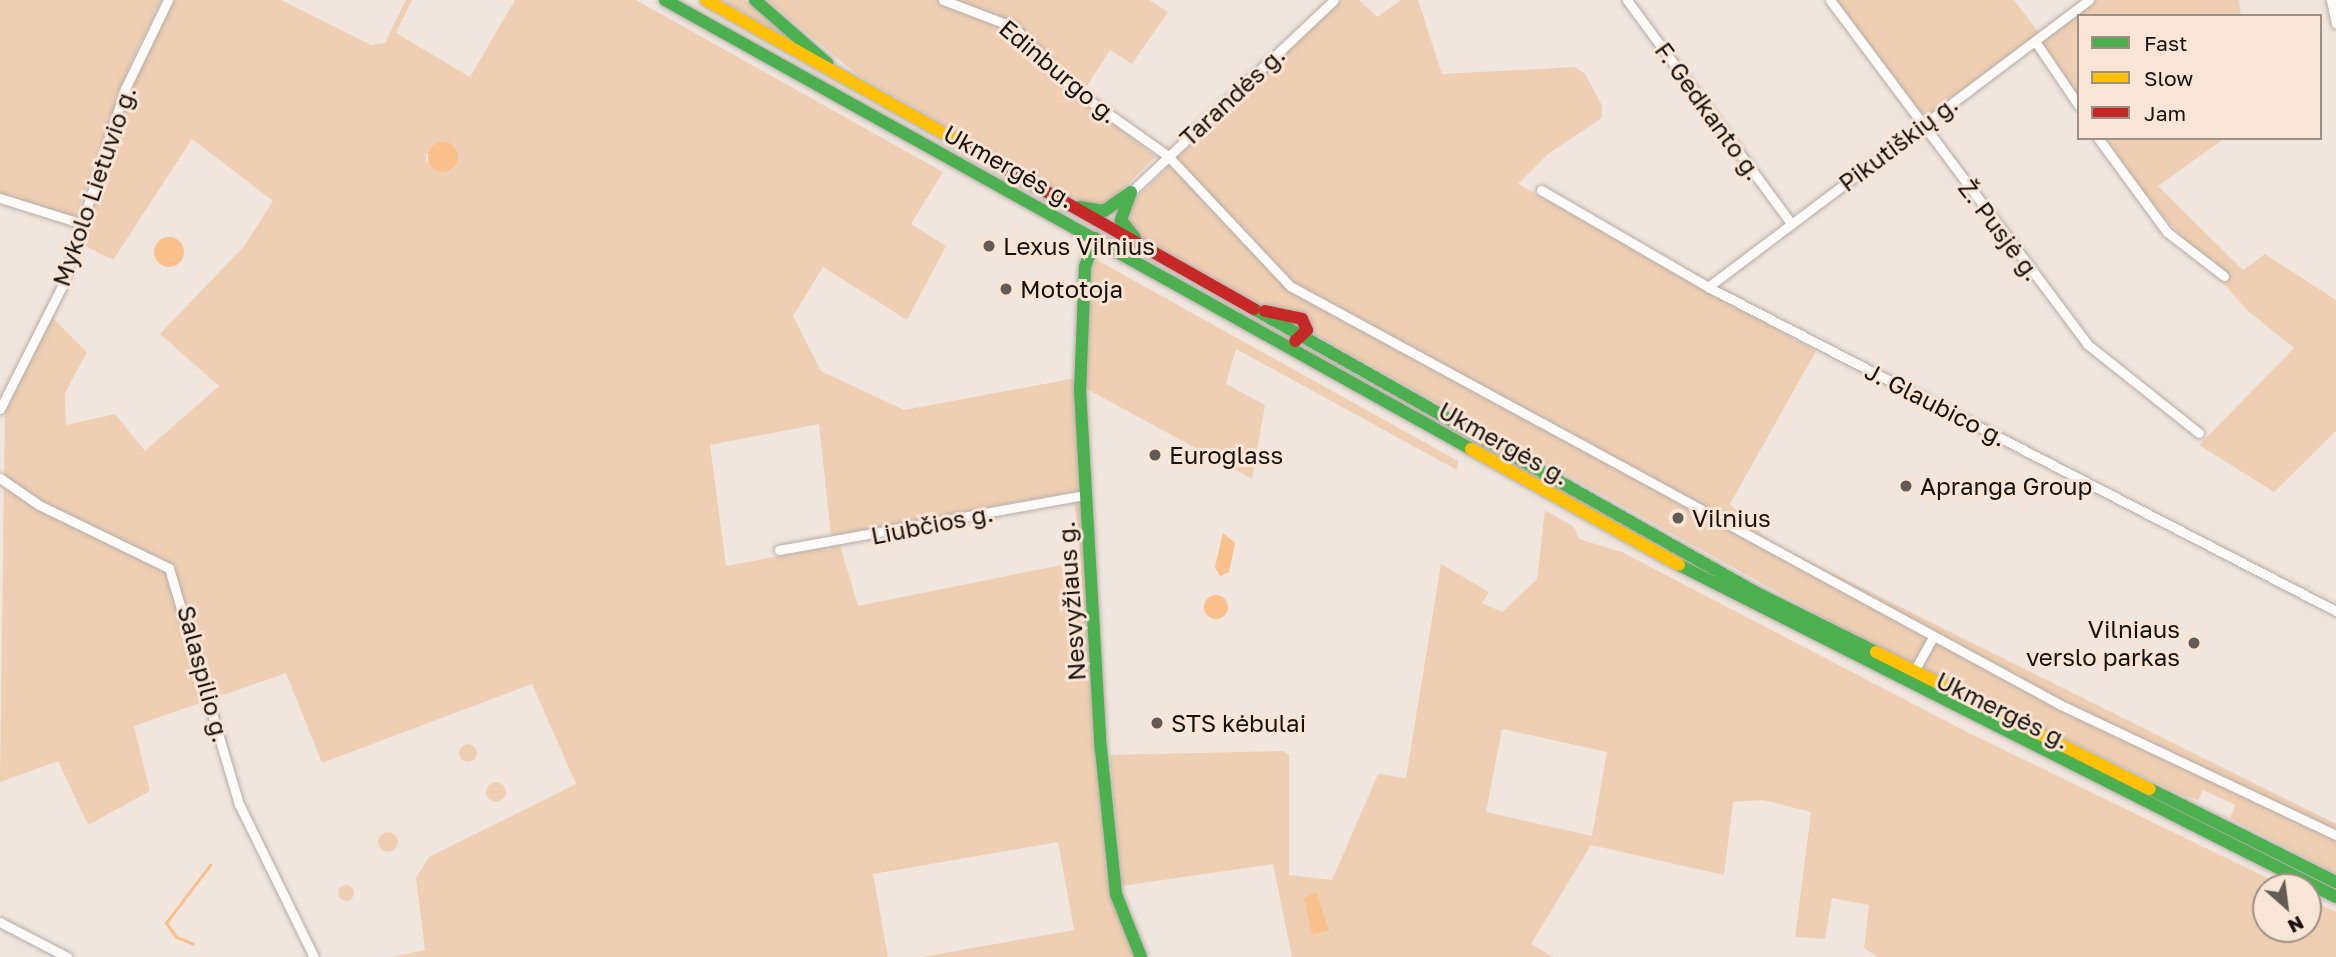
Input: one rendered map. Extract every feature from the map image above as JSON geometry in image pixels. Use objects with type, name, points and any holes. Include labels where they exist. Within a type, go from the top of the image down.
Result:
[{"type":"main road","name":"Ukmergės g.","points":[[665,0],[1799,630],[2336,897]]},
{"type":"main road","points":[[683,0],[740,43]]},
{"type":"main road","points":[[706,0],[853,85]]},
{"type":"main road","points":[[755,0],[853,85]]},
{"type":"main road","name":"Ukmergės g.","points":[[853,85],[1248,308],[1302,319],[1307,330],[1302,338],[1912,674],[2336,882]]},
{"type":"main road","points":[[1060,202],[1104,211],[1131,192]]},
{"type":"main road","points":[[1131,192],[1122,224],[1158,256]]},
{"type":"main road","name":"Nesvyžiaus g.","points":[[1095,238],[1085,267],[1081,362],[1086,495],[1111,861],[1116,894],[1141,957]]},
{"type":"main road","points":[[1256,330],[1302,338]]},
{"type":"street","name":"Mykolo Lietuvio g.","points":[[0,409],[62,286],[125,89],[168,0]]},
{"type":"street","name":"Edinburgo g.","points":[[943,0],[1014,27],[1072,88],[1168,156],[1290,286],[1933,637],[2336,835]]},
{"type":"street","name":"Tarandės g.","points":[[1131,192],[1334,0]]},
{"type":"street","name":"F. Gedkanto g.","points":[[1627,0],[1791,223]]},
{"type":"street","name":"Ž. Pusjė g.","points":[[1830,0],[2087,344],[2199,433]]},
{"type":"street","name":"Pikutiškių g.","points":[[1708,286],[2089,0]]},
{"type":"street","points":[[2331,0],[2336,23]]},
{"type":"street","points":[[2035,41],[2077,103]]},
{"type":"street","points":[[2099,140],[2167,232],[2224,276]]},
{"type":"street","name":"J. Glaubico g.","points":[[1541,190],[1708,286],[2336,611]]},
{"type":"street","points":[[0,198],[83,224]]},
{"type":"street","name":"Salaspilio g.","points":[[0,478],[39,505],[174,575],[238,799],[314,957]]},
{"type":"street","name":"Liubčios g.","points":[[779,550],[1086,495]]},
{"type":"street","points":[[1912,674],[1933,637]]},
{"type":"street","points":[[0,922],[67,957]]},
{"type":"shaded area","points":[[0,0],[162,0],[132,60],[76,217],[0,196]]},
{"type":"shaded area","points":[[174,0],[281,0],[371,45],[385,43],[406,0],[412,0],[396,33],[470,77],[515,0],[636,0],[943,172],[911,224],[946,246],[907,320],[823,267],[793,316],[821,371],[904,410],[1076,378],[1106,870],[1135,957],[922,957],[1074,930],[1058,842],[873,874],[888,957],[392,957],[425,950],[416,878],[429,857],[576,784],[532,684],[322,763],[286,673],[134,726],[150,791],[88,825],[58,761],[0,782],[5,406],[51,316],[87,352],[65,393],[66,425],[115,414],[145,451],[219,386],[160,334],[245,245],[273,201],[192,139],[113,260],[81,244],[130,87]],"holes":[[[426,153],[456,166],[449,170],[426,161]],[[819,424],[831,536],[1073,492],[1081,561],[858,606],[840,545],[726,566],[710,445]]]},
{"type":"shaded area","points":[[721,0],[745,0],[787,36]]},
{"type":"shaded area","points":[[767,0],[1149,0],[1168,12],[1132,64],[1110,50],[1079,98],[1156,156],[1108,204],[1089,206],[859,76]]},
{"type":"shaded area","points":[[1341,0],[1359,0],[1377,17],[1401,0],[1418,0],[1442,74],[1575,67],[1585,74],[1602,105],[1602,118],[1548,154],[1518,184],[1816,351],[1730,504],[1772,543],[2336,824],[2336,874],[2230,818],[2235,805],[2203,790],[2198,800],[2181,795],[1860,638],[1132,233],[1126,215],[1135,199]]},
{"type":"shaded area","points":[[1837,0],[2014,0],[2039,33],[1923,120]]},
{"type":"shaded area","points":[[2095,0],[2239,0],[2241,14],[2077,14],[2077,95],[2041,41]]},
{"type":"shaded area","points":[[2107,140],[2222,140],[2158,186],[2243,270],[2265,254],[2336,300],[2336,431],[2274,492],[2199,445],[2294,348],[2248,311],[2143,194]]},
{"type":"shaded area","points":[[443,142],[449,143],[457,151],[457,163],[449,171],[443,172],[437,171],[429,163],[428,157],[429,151],[437,143]]},
{"type":"shaded area","points":[[169,237],[180,241],[184,252],[180,263],[169,267],[158,263],[154,252],[158,241]]},
{"type":"shaded area","points":[[1097,260],[1458,461],[1457,470],[1236,349],[1226,384],[1265,405],[1252,479],[1085,388],[1090,268]]},
{"type":"shaded area","points":[[1545,510],[1574,527],[1579,539],[1622,552],[1967,732],[2257,873],[2252,873],[2252,943],[2322,943],[2322,905],[2336,912],[2336,957],[1878,957],[1864,948],[1869,905],[1832,898],[1825,939],[1795,937],[1811,812],[1763,800],[1733,802],[1724,875],[1591,845],[1531,944],[1554,957],[1292,957],[1273,864],[1121,886],[1110,755],[1283,751],[1289,755],[1289,875],[1332,880],[1378,774],[1406,778],[1441,564],[1489,592],[1482,603],[1502,612],[1537,579]],"holes":[[[1502,729],[1607,752],[1592,836],[1486,812]]]},
{"type":"shaded area","points":[[1223,533],[1235,543],[1229,572],[1220,576],[1215,567]]},
{"type":"shaded area","points":[[1216,595],[1225,598],[1228,607],[1225,616],[1216,619],[1207,616],[1204,607],[1207,598]]},
{"type":"shaded area","points":[[468,744],[476,749],[477,753],[472,761],[468,762],[460,757],[459,753],[464,745]]},
{"type":"shaded area","points":[[492,782],[500,782],[506,792],[500,802],[492,802],[486,796],[486,788]]},
{"type":"shaded area","points":[[384,832],[392,832],[398,842],[392,852],[384,852],[378,846],[378,838]]},
{"type":"shaded area","points":[[343,885],[349,885],[354,893],[352,899],[343,901],[338,896],[338,890]]},
{"type":"shaded area","points":[[1316,892],[1329,930],[1312,935],[1304,898]]},
{"type":"waterway","points":[[193,944],[176,937],[166,923],[210,865]]},
{"type":"traffic: fast","points":[[665,0],[1471,449]]},
{"type":"traffic: fast","points":[[755,0],[827,63]]},
{"type":"traffic: fast","points":[[1131,192],[1121,220],[1135,238]]},
{"type":"traffic: fast","points":[[1079,207],[1104,211],[1128,194]]},
{"type":"traffic: fast","points":[[1095,238],[1085,267],[1080,390],[1101,749],[1116,894],[1141,957]]},
{"type":"traffic: fast","points":[[1254,309],[1755,592],[1876,652]]},
{"type":"traffic: fast","points":[[1679,565],[2336,897]]},
{"type":"traffic: fast","points":[[2150,789],[2336,882]]},
{"type":"traffic: slow","points":[[706,0],[971,149]]},
{"type":"traffic: slow","points":[[1471,449],[1679,565]]},
{"type":"traffic: slow","points":[[1876,652],[2150,789]]},
{"type":"traffic: jam","points":[[971,149],[1254,309]]},
{"type":"traffic: jam","points":[[1265,311],[1302,319],[1307,330],[1295,341]]},
{"type":"place","name":"Lexus Vilnius","points":[[989,246]]},
{"type":"place","name":"Mototoja","points":[[1006,289]]},
{"type":"place","name":"Euroglass","points":[[1155,455]]},
{"type":"place","name":"Apranga Group","points":[[1906,486]]},
{"type":"place","name":"Vilnius","points":[[1678,518]]},
{"type":"place","name":"Vilniaus verslo parkas","points":[[2194,643]]},
{"type":"place","name":"STS kėbulai","points":[[1157,723]]}]
